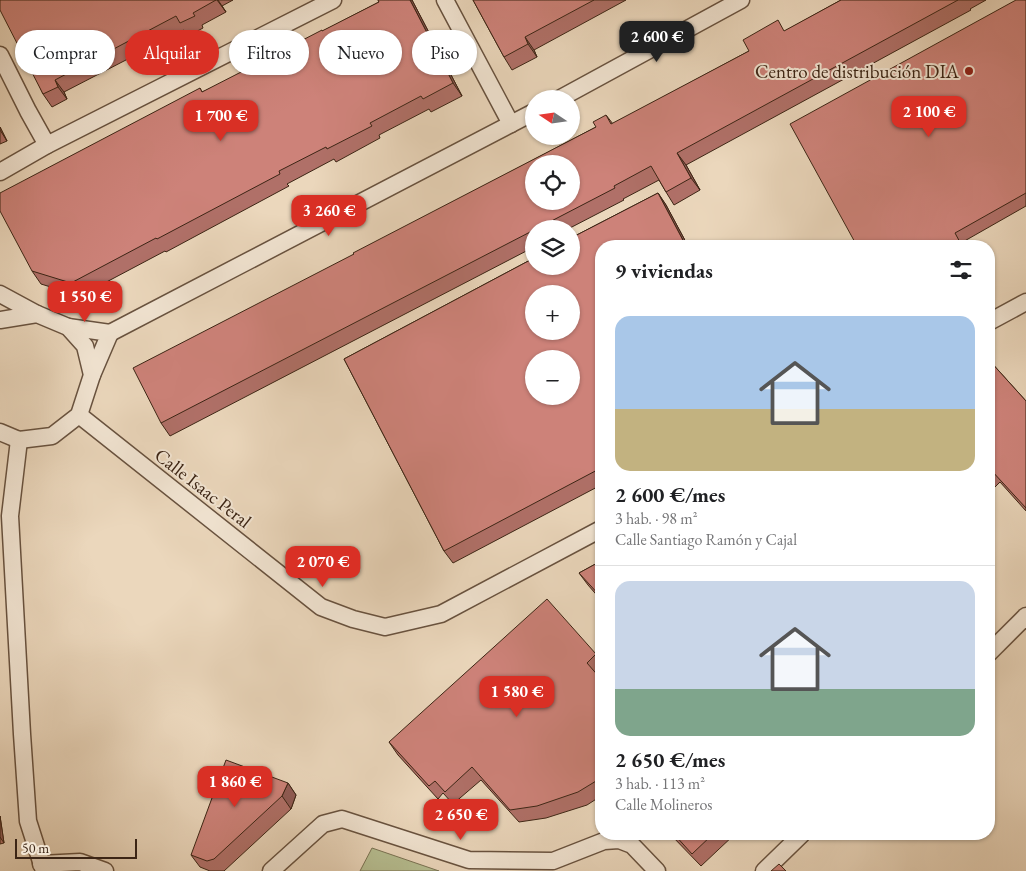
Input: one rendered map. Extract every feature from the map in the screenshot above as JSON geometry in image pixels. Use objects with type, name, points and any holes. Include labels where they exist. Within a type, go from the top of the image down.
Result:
[{"type":"street","points":[[0,172],[47,145],[333,0]]},
{"type":"street","points":[[445,0],[511,124]]},
{"type":"street","points":[[576,90],[741,0]]},
{"type":"street","points":[[0,56],[47,145]]},
{"type":"street","points":[[0,294],[68,327],[110,333],[525,117]]},
{"type":"street","points":[[995,319],[1026,302]]},
{"type":"street","points":[[0,320],[38,314]]},
{"type":"street","points":[[68,327],[84,346],[92,375]]},
{"type":"street","points":[[0,432],[19,440],[52,436],[80,415],[92,375],[110,333]]},
{"type":"street","name":"Calle Isaac Peral","points":[[80,415],[321,607],[353,619],[385,626],[442,614],[595,532]]},
{"type":"street","points":[[19,440],[10,516],[28,821],[42,867],[80,862],[105,871]]},
{"type":"street","points":[[995,647],[1026,616]]},
{"type":"street","points":[[271,871],[323,824],[342,819],[469,860],[553,861],[604,841],[619,840],[632,844],[657,871]]},
{"type":"street","points":[[764,871],[796,840]]},
{"type":"green space","points":[[372,848],[439,871],[360,871]]},
{"type":"building","points":[[0,0],[216,0],[193,13],[195,16],[180,23],[176,16],[150,30],[125,30],[125,43],[115,48],[115,30],[15,30],[15,39],[0,10]]},
{"type":"building","points":[[378,0],[410,0],[426,30],[412,30],[412,75],[449,75],[453,83],[423,99],[421,96],[370,123],[372,126],[279,171],[280,174],[71,283],[32,271],[0,211],[0,193],[200,88],[202,92],[235,75],[309,75],[309,37],[319,32],[319,75],[402,75],[402,30],[324,30],[379,2]]},
{"type":"building","points":[[473,0],[594,0],[525,37],[528,44],[504,57]]},
{"type":"building","points":[[841,0],[958,0],[677,153],[691,178],[666,192],[651,166],[580,206],[580,155],[542,155],[561,145],[580,145],[580,135],[596,127],[593,122],[606,115],[611,124],[749,51],[743,40],[778,20],[784,31]]},
{"type":"building","name":"Centro de distribución DIA","points":[[1016,0],[1026,0],[1026,193],[955,233],[959,240],[854,240],[790,124]]},
{"type":"building","points":[[33,75],[64,75],[55,80],[58,87],[43,94]]},
{"type":"building","points":[[525,164],[525,210],[573,210],[553,220],[525,220],[525,235],[161,423],[133,368]]},
{"type":"building","points":[[658,193],[683,240],[595,240],[595,471],[444,551],[344,359],[525,263],[525,275],[580,275],[580,233]]},
{"type":"building","points":[[995,367],[1026,401],[1026,508],[995,474]]},
{"type":"building","points":[[595,564],[595,590],[579,573]]},
{"type":"building","points":[[547,599],[595,653],[587,663],[595,672],[595,782],[578,792],[537,806],[510,810],[472,767],[445,792],[435,781],[429,786],[389,742]]},
{"type":"building","points":[[226,760],[288,783],[282,796],[214,859],[207,861],[191,855]]},
{"type":"building","points":[[679,840],[707,840],[692,854]]},
{"type":"building","points":[[779,864],[786,871],[771,871]]},
{"type":"place","name":"Centro de distribución DIA","points":[[969,71]]}]
